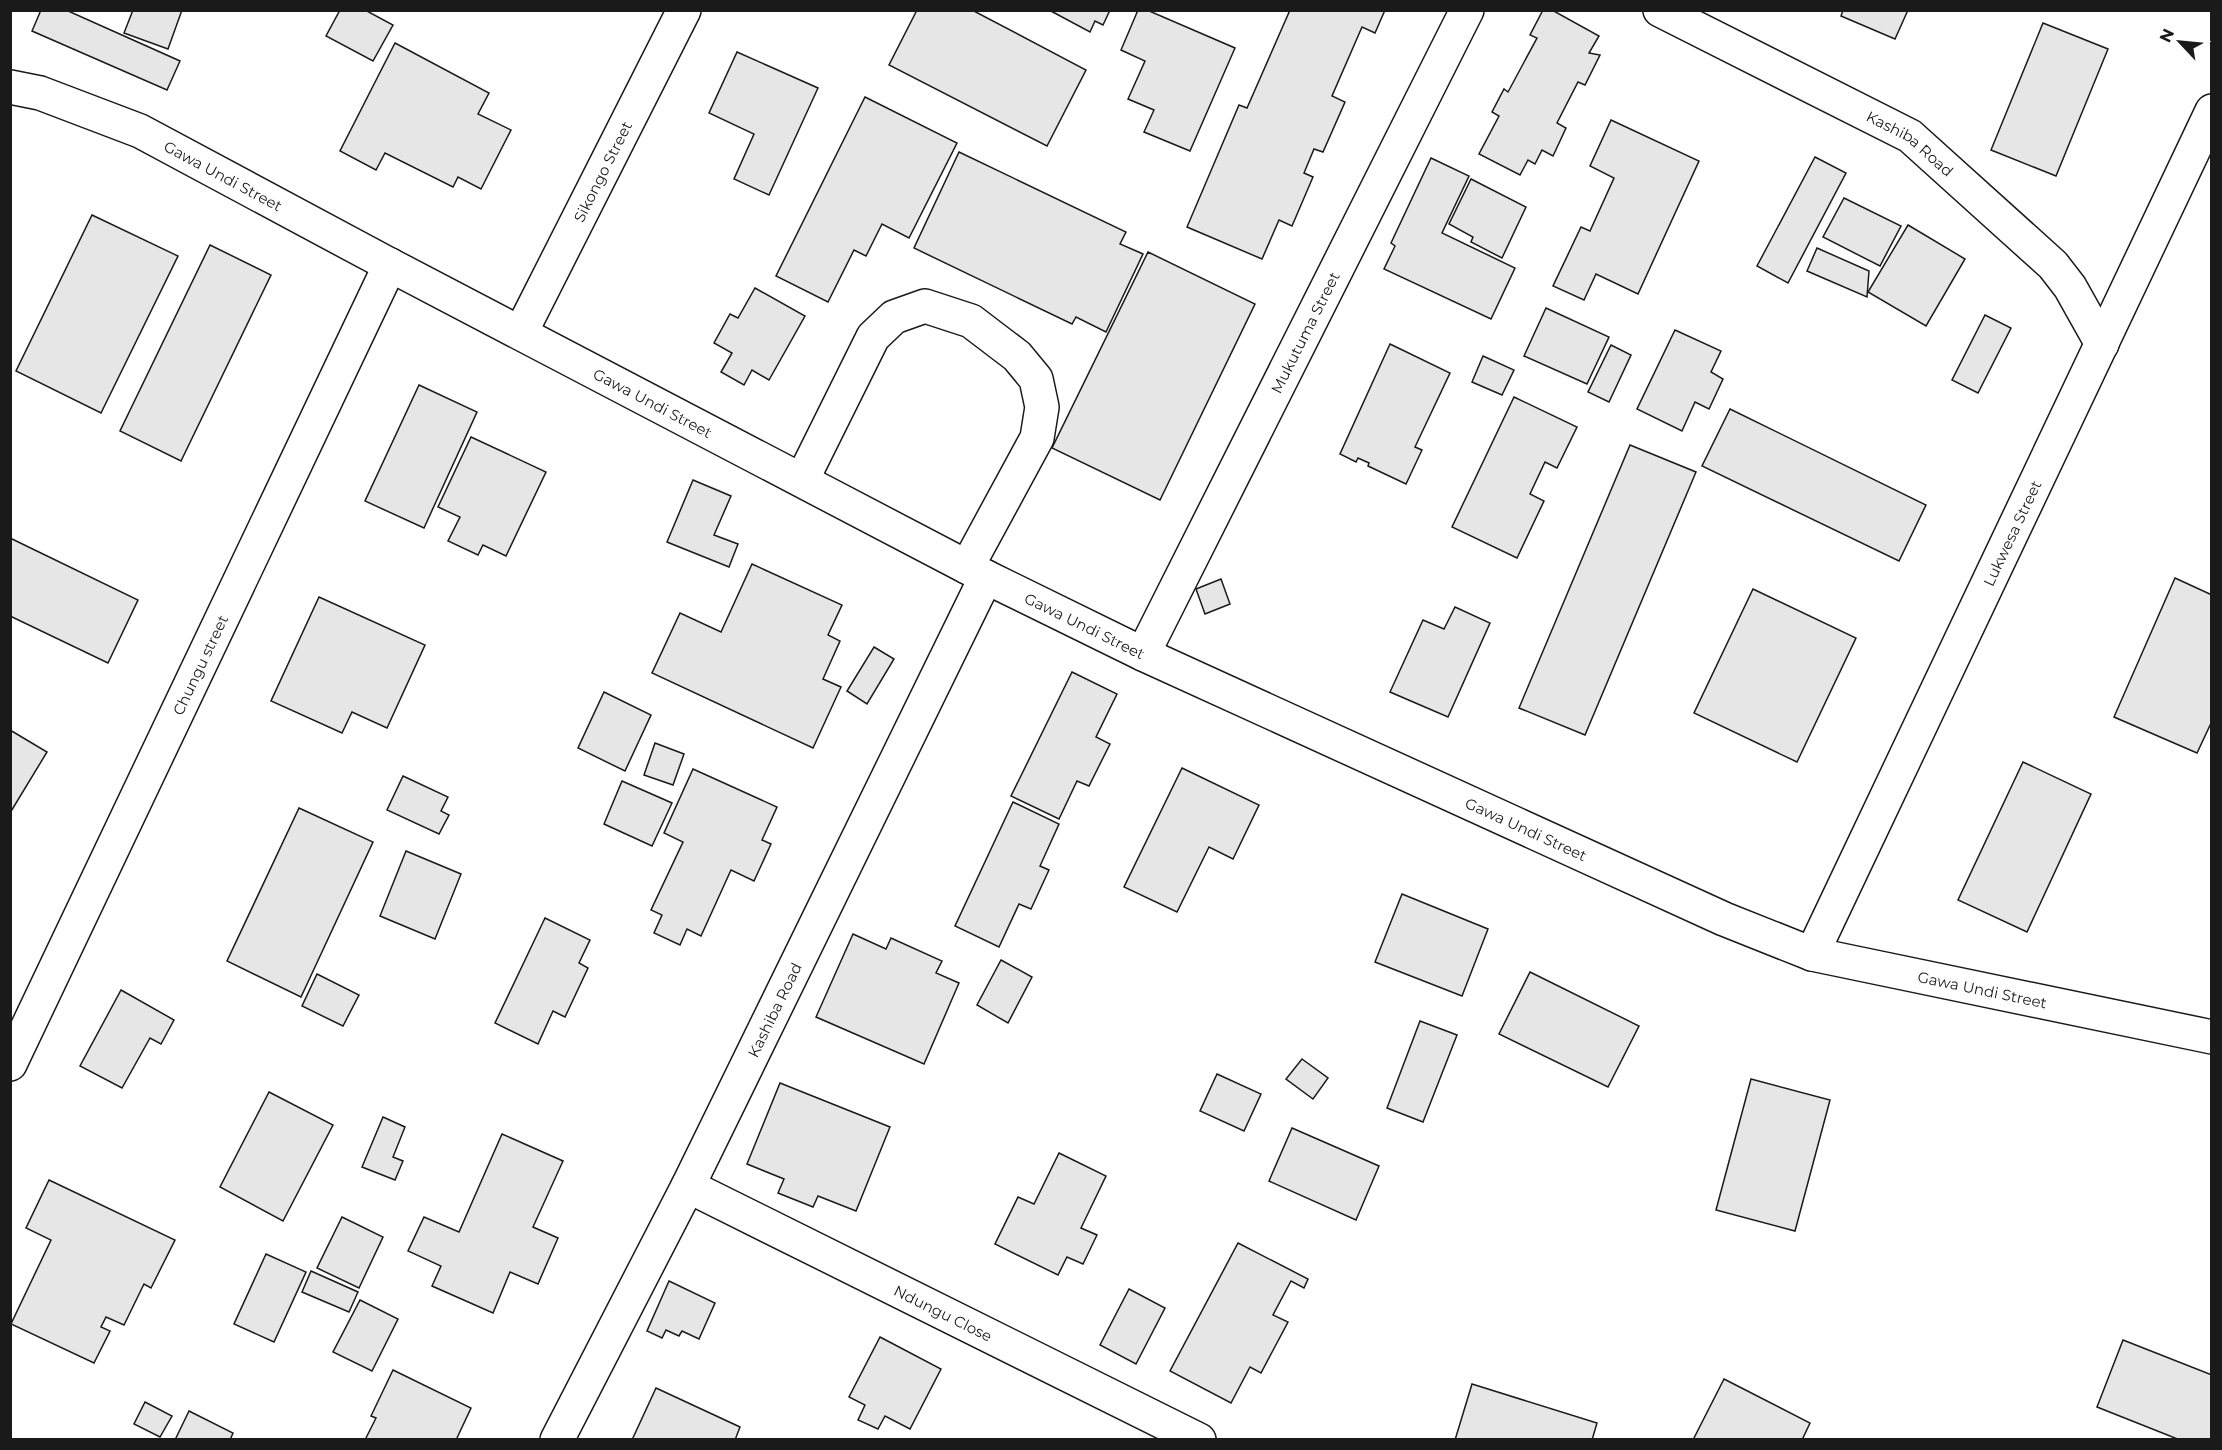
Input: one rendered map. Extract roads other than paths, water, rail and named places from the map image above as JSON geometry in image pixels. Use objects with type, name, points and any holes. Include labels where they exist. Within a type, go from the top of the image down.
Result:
[{"type":"street","name":"Sikongo Street","points":[[520,332],[684,10]]},
{"type":"street","name":"Mukutuma Street","points":[[1143,654],[1467,10]]},
{"type":"street","name":"Kashiba Road","points":[[1660,10],[1910,136],[2053,265],[2070,287],[2102,344]]},
{"type":"street","name":"Gawa Undi Street","points":[[10,87],[40,93],[140,130],[390,265],[976,572],[1143,654],[1724,919],[1812,954],[2211,1037]]},
{"type":"street","name":"Lukwesa Street","points":[[1812,954],[2102,344],[2208,127]]},
{"type":"street","name":"Chungu street","points":[[10,1064],[390,265]]},
{"type":"street","name":"Kashiba Road","points":[[557,1440],[688,1186],[1037,438],[1042,407],[1036,379],[1017,356],[971,321],[924,306],[894,317],[873,337],[802,480]]},
{"type":"street","name":"Ndungu Close","points":[[688,1186],[1199,1440]]}]
